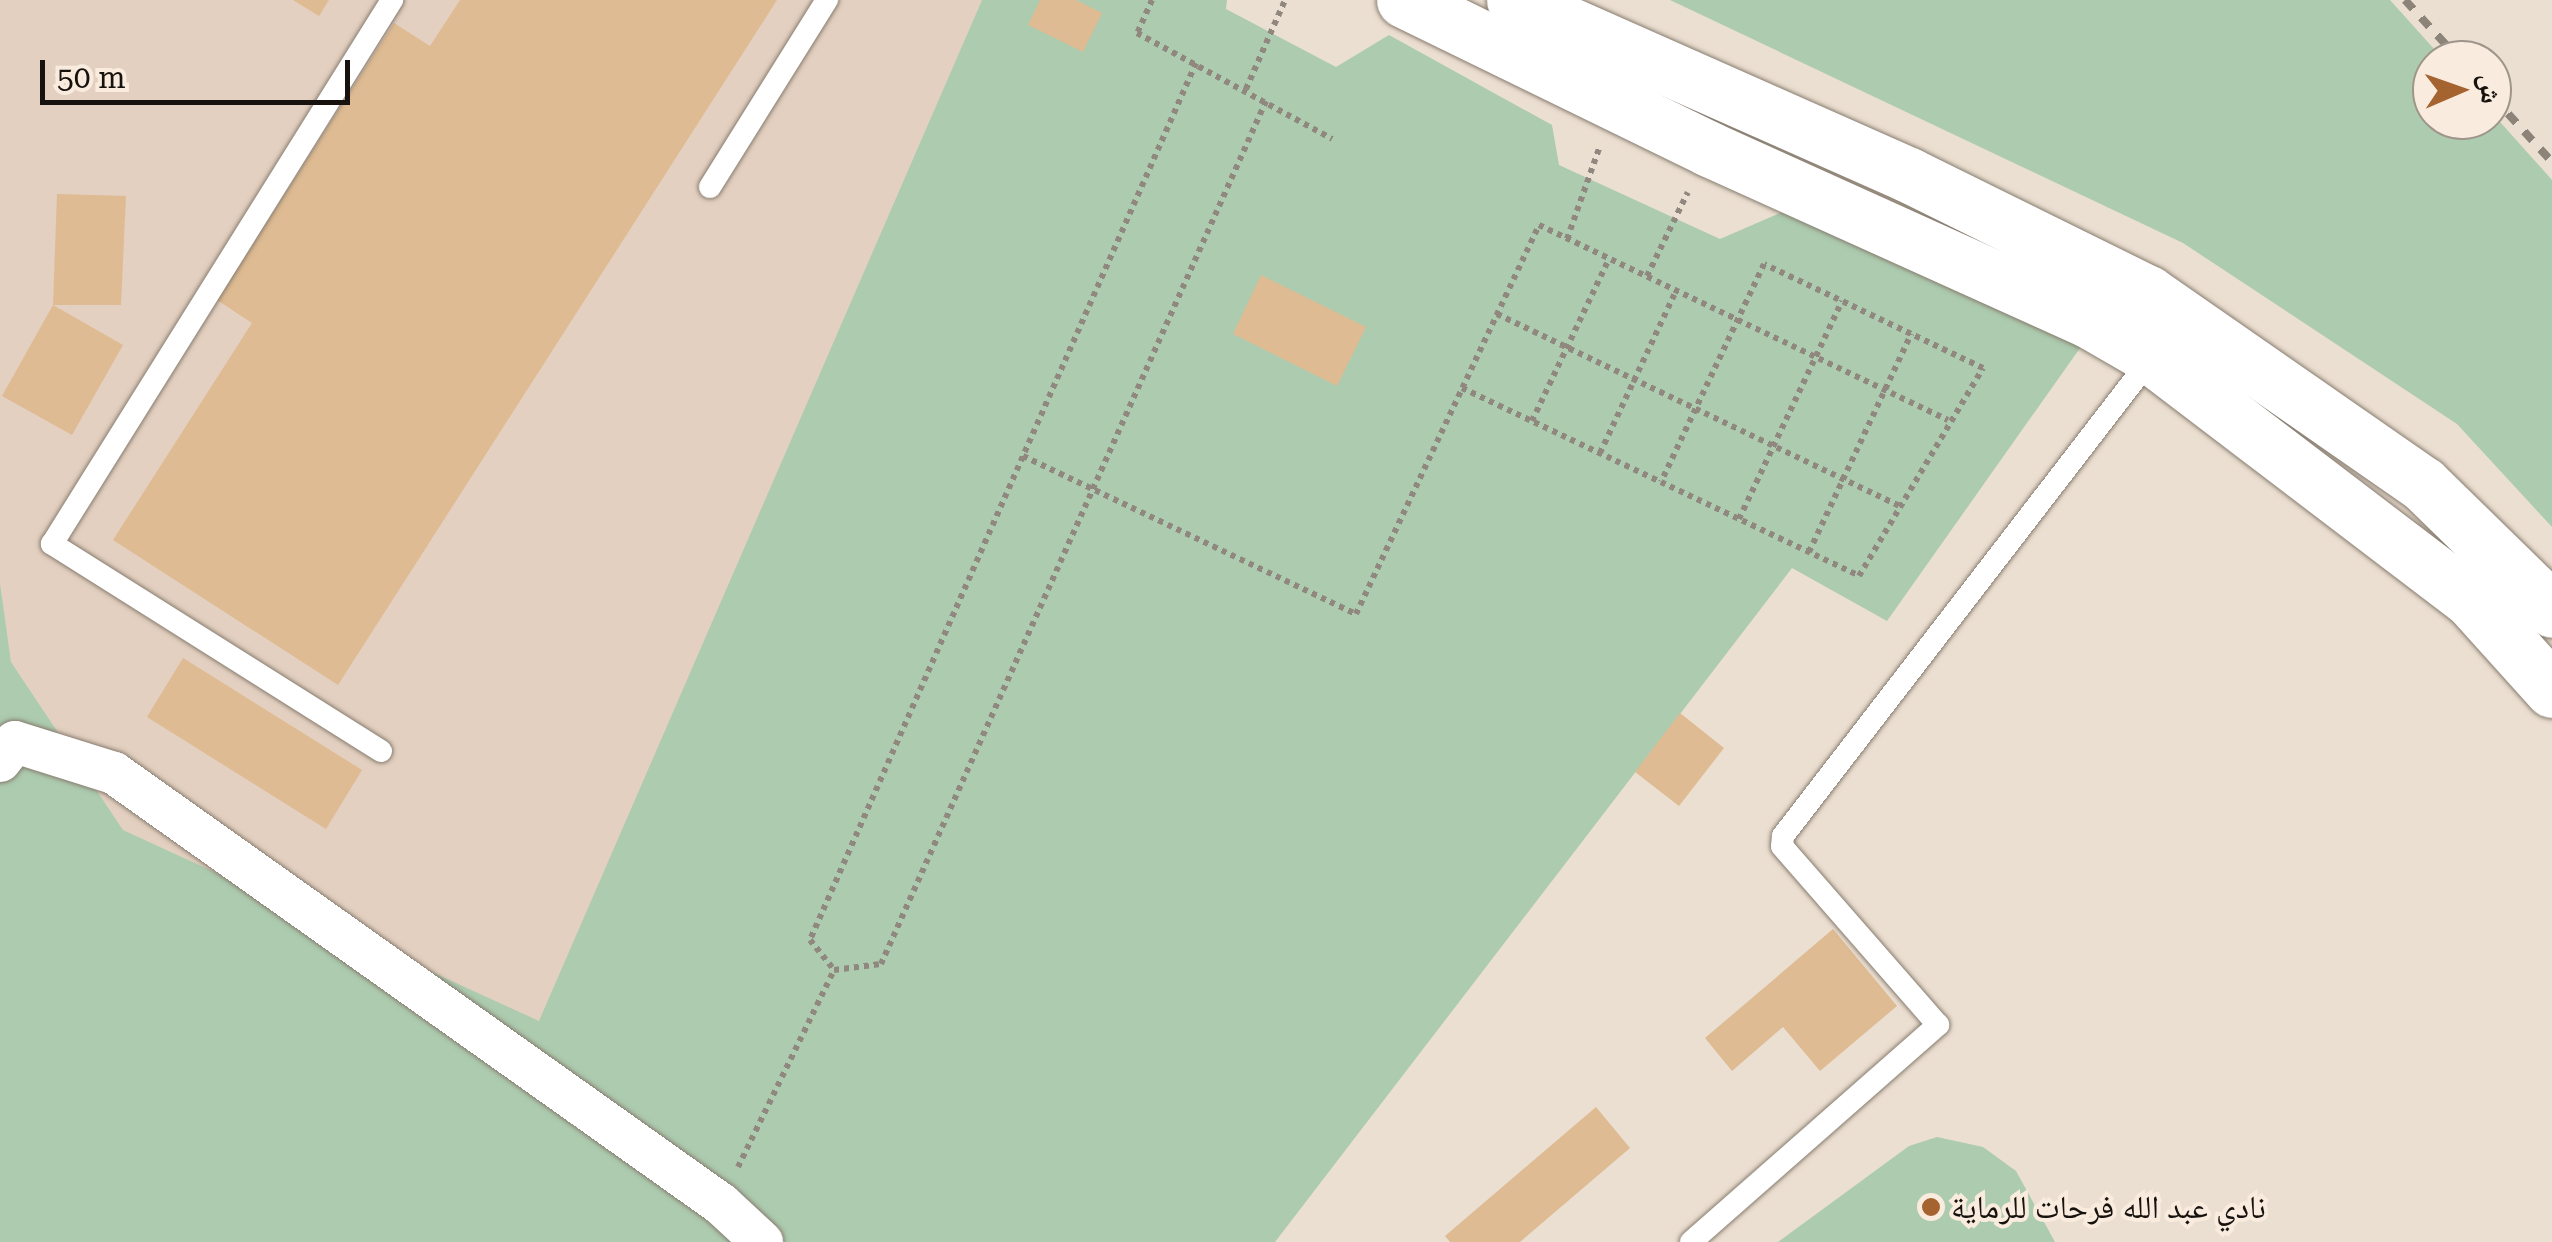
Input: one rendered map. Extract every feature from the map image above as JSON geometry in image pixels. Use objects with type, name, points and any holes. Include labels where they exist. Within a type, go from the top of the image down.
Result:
[{"type":"highway","points":[[1404,0],[1610,97],[1709,149],[2088,320],[2152,357],[2472,600],[2552,690]]},
{"type":"highway","points":[[1514,0],[1910,175],[2148,293],[2424,484],[2552,610]]},
{"type":"street","points":[[0,762],[15,742],[114,773],[720,1204],[762,1242]]},
{"type":"lane","points":[[381,751],[52,544],[392,0]]},
{"type":"lane","points":[[710,187],[826,0]]},
{"type":"lane","points":[[1691,1242],[1938,1025],[1782,846],[1783,836],[2152,357]]},
{"type":"path","points":[[1152,0],[1137,33],[1332,139]]},
{"type":"path","points":[[1246,89],[1285,0]]},
{"type":"path","points":[[834,970],[810,940],[1196,64]]},
{"type":"path","points":[[1567,239],[1592,181],[1610,97]]},
{"type":"path","points":[[834,970],[881,964],[1266,101]]},
{"type":"path","points":[[1646,276],[1709,149]]},
{"type":"path","points":[[1022,456],[1356,614],[1539,226],[1948,420]]},
{"type":"path","points":[[1532,421],[1609,259]]},
{"type":"path","points":[[1462,388],[1600,452],[1660,482],[1859,576],[1902,507],[1948,420],[1984,368],[1764,264],[1660,482]]},
{"type":"path","points":[[1600,452],[1676,291]]},
{"type":"path","points":[[1740,519],[1842,301]]},
{"type":"path","points":[[1497,314],[1902,507]]},
{"type":"path","points":[[1808,552],[1911,334]]},
{"type":"path","points":[[720,1204],[834,970]]},
{"type":"shaded area","points":[[0,0],[982,0],[540,1022],[123,830],[11,662],[0,583]]},
{"type":"green space","points":[[982,0],[1227,0],[1226,9],[1336,67],[1389,35],[1552,125],[1559,165],[1720,239],[1787,210],[2085,341],[1887,621],[1792,568],[1275,1242],[0,1242],[0,583],[11,662],[123,830],[539,1021]]},
{"type":"green space","points":[[1670,0],[2390,0],[2426,40],[2412,40],[2412,140],[2512,140],[2512,135],[2552,180],[2552,527],[2457,424],[2183,243]]},
{"type":"green space","name":"نادي عبد الله فرحات للرماية","points":[[1937,1137],[1983,1147],[2016,1171],[2055,1242],[1778,1242],[1909,1146]]},
{"type":"building","points":[[293,0],[329,0],[319,16]]},
{"type":"building","points":[[460,0],[777,0],[338,685],[113,540],[252,323],[217,300],[394,23],[430,46]]},
{"type":"building","points":[[1040,0],[1076,0],[1102,13],[1083,52],[1028,25]]},
{"type":"building","points":[[57,194],[126,196],[121,305],[53,305]]},
{"type":"building","points":[[1261,275],[1366,327],[1337,386],[1233,334]]},
{"type":"building","points":[[53,305],[123,345],[72,435],[2,396]]},
{"type":"building","points":[[183,658],[362,770],[326,829],[147,717]]},
{"type":"building","points":[[1680,713],[1724,748],[1679,806],[1635,772]]},
{"type":"building","points":[[1833,929],[1897,1006],[1820,1071],[1783,1027],[1732,1071],[1705,1038]]},
{"type":"building","points":[[1596,1107],[1630,1148],[1520,1242],[1450,1242],[1445,1236]]},
{"type":"railway","points":[[2405,0],[2442,40]]},
{"type":"railway","points":[[2512,118],[2552,162]]},
{"type":"place","name":"نادي عبد الله فرحات للرماية","points":[[1931,1207]]}]
